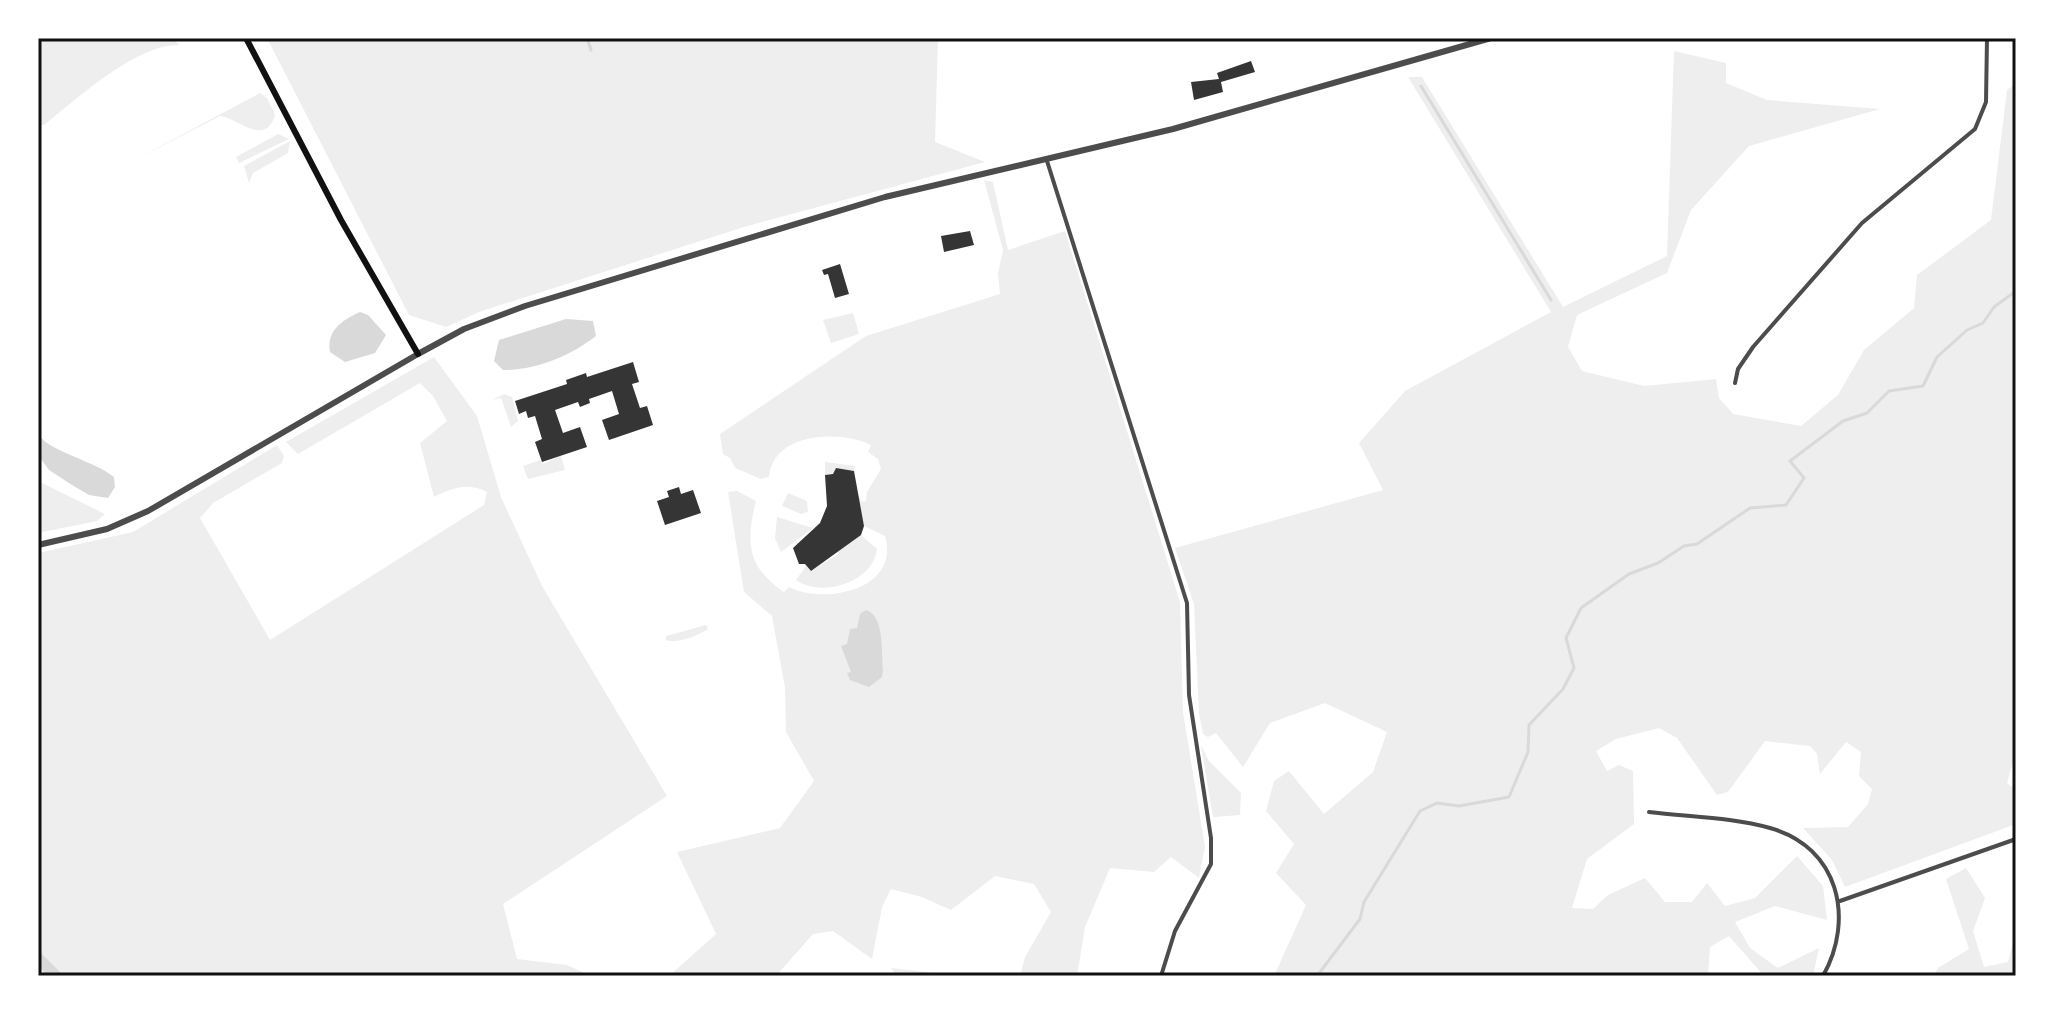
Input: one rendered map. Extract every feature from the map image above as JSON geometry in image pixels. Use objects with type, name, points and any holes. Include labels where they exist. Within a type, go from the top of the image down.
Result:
[{"type":"main road","points":[[246,38],[341,220],[418,354]]},
{"type":"street","points":[[38,545],[107,529],[148,511],[418,354],[464,329],[525,306],[885,197],[1047,161],[1187,125],[1491,38]]},
{"type":"street","points":[[1735,383],[1738,369],[1753,347],[1862,223],[1975,129],[1986,102],[1987,38]]},
{"type":"street","points":[[1047,161],[1187,603],[1189,695],[1211,838],[1211,864],[1175,931],[1161,976]]},
{"type":"street","points":[[1649,812],[1751,825],[1783,833],[1809,849],[1840,901],[1841,931],[1823,976]]},
{"type":"street","points":[[1840,901],[2016,839]]},
{"type":"shaded area","points":[[38,38],[173,38],[179,45],[162,47],[126,63],[44,125],[38,125]]},
{"type":"shaded area","points":[[267,38],[938,38],[935,142],[985,162],[747,226],[479,312],[446,327],[409,315]]},
{"type":"shaded area","points":[[1674,51],[1726,63],[1726,83],[1767,100],[1880,109],[1749,146],[1691,210],[1667,273],[1577,315],[1568,347],[1582,371],[1644,386],[1716,379],[1719,398],[1733,414],[1801,426],[1838,395],[1864,350],[1914,308],[1917,275],[1991,220],[2007,90],[2016,83],[2016,751],[2007,783],[2016,790],[2016,824],[1845,887],[1832,860],[1803,828],[1848,827],[1868,804],[1872,789],[1859,776],[1861,752],[1846,742],[1820,774],[1817,754],[1810,746],[1765,741],[1728,792],[1717,795],[1677,738],[1659,728],[1616,739],[1596,751],[1607,771],[1619,765],[1633,771],[1634,824],[1587,859],[1572,908],[1593,909],[1608,895],[1645,878],[1665,902],[1692,902],[1707,883],[1725,906],[1755,898],[1797,856],[1823,886],[1827,920],[1775,906],[1735,922],[1750,948],[1778,968],[1819,948],[1813,976],[1764,976],[1729,936],[1710,947],[1708,976],[1274,976],[1306,905],[1276,873],[1294,844],[1266,811],[1274,781],[1289,771],[1324,814],[1373,772],[1387,732],[1325,703],[1270,723],[1243,767],[1216,733],[1208,737],[1203,734],[1199,713],[1194,604],[1175,548],[1383,490],[1359,443],[1405,391],[1551,312],[1408,77],[1422,77],[1563,307],[1667,256]]},
{"type":"shaded area","points":[[260,93],[267,98],[275,115],[271,125],[265,129],[250,129],[220,116],[131,162]]},
{"type":"shaded area","points":[[278,134],[289,139],[239,163],[236,157]]},
{"type":"shaded area","points":[[290,141],[288,153],[253,173],[249,183],[244,166]]},
{"type":"shaded area","points":[[984,180],[993,182],[1008,250],[1065,231],[1180,602],[1183,712],[1205,847],[1199,878],[1171,857],[1154,872],[1110,868],[1085,927],[1077,976],[1020,976],[1025,957],[1051,912],[1034,884],[995,876],[951,910],[922,897],[891,889],[882,907],[872,959],[833,931],[813,934],[776,976],[669,976],[716,934],[677,852],[780,828],[814,781],[786,732],[785,688],[772,616],[744,592],[728,492],[737,491],[756,501],[751,528],[752,552],[762,572],[784,592],[789,587],[821,594],[856,588],[871,581],[882,569],[887,554],[885,536],[864,526],[858,500],[860,497],[861,502],[866,501],[867,492],[881,469],[878,459],[868,452],[871,445],[843,437],[810,438],[782,451],[773,462],[769,477],[761,479],[735,468],[730,458],[723,454],[720,434],[866,336],[1000,294],[998,273],[1003,250]]},
{"type":"shaded area","points":[[360,312],[368,315],[386,335],[375,353],[345,362],[330,352],[330,338],[342,323]]},
{"type":"shaded area","points":[[853,313],[859,334],[831,343],[823,320]]},
{"type":"shaded area","points":[[566,319],[593,321],[596,336],[564,356],[541,365],[503,370],[494,361],[499,340]]},
{"type":"shaded area","points":[[434,357],[477,416],[501,497],[542,586],[667,796],[503,904],[517,959],[567,965],[591,976],[38,976],[38,553],[133,532],[277,445],[284,456],[282,463],[213,503],[200,518],[270,640],[484,505],[487,492],[473,487],[453,489],[434,497],[420,443],[447,421],[433,396],[420,383],[298,454],[286,442]]},
{"type":"shaded area","points":[[504,394],[512,397],[518,421],[511,427],[501,398],[492,400]]},
{"type":"shaded area","points":[[40,436],[52,446],[114,477],[115,487],[108,498],[89,495],[49,470],[38,455]]},
{"type":"shaded area","points":[[561,456],[565,470],[528,479],[523,466],[540,460],[543,464]]},
{"type":"shaded area","points":[[825,462],[855,466],[853,471],[836,468],[833,474],[825,475]]},
{"type":"shaded area","points":[[38,481],[105,514],[97,521],[38,533]]},
{"type":"shaded area","points":[[788,493],[807,501],[808,512],[801,514],[782,506]]},
{"type":"shaded area","points":[[777,517],[813,528],[781,552],[775,538]]},
{"type":"shaded area","points":[[861,535],[877,549],[866,571],[856,578],[844,584],[819,588],[796,580],[806,566],[811,571]]},
{"type":"shaded area","points":[[866,610],[879,627],[883,670],[882,677],[869,687],[850,680],[847,673],[851,672],[841,646],[847,644],[850,629],[857,628],[860,614]]},
{"type":"shaded area","points":[[706,625],[708,629],[693,637],[666,640],[666,636]]},
{"type":"shaded area","points":[[1201,745],[1209,761],[1241,793],[1240,815],[1213,817]]},
{"type":"shaded area","points":[[1966,868],[1985,898],[1973,931],[1984,967],[2008,962],[2016,930],[2016,976],[1933,976],[1938,968],[1969,949],[1946,879]]},
{"type":"shaded area","points":[[38,950],[64,976],[48,976],[38,965]]},
{"type":"shaded area","points":[[891,968],[961,976],[897,976]]},
{"type":"building","points":[[1251,61],[1255,72],[1221,82],[1223,92],[1194,100],[1191,82],[1219,79],[1217,73]]},
{"type":"building","points":[[970,231],[974,245],[944,252],[941,236]]},
{"type":"building","points":[[840,264],[849,294],[835,298],[828,274],[824,275],[822,270]]},
{"type":"building","points":[[633,362],[639,382],[632,384],[640,408],[647,406],[653,425],[609,440],[602,420],[619,414],[612,391],[589,399],[590,403],[580,407],[578,402],[555,410],[563,433],[580,427],[587,447],[542,462],[535,442],[542,439],[535,416],[528,418],[526,411],[519,414],[515,401],[567,384],[566,380],[586,373],[587,377]]},
{"type":"building","points":[[836,468],[854,471],[864,526],[861,535],[811,571],[805,564],[799,564],[793,548],[820,523],[827,506],[825,475],[833,474]]},
{"type":"building","points":[[679,487],[681,494],[693,490],[701,513],[665,525],[657,501],[669,497],[667,491]]},
{"type":"waterway","points":[[587,38],[591,50]]},
{"type":"waterway","points":[[1421,86],[1551,300]]},
{"type":"waterway","points":[[1317,976],[1360,919],[1364,902],[1420,811],[1437,803],[1459,806],[1509,797],[1528,752],[1529,725],[1563,689],[1574,668],[1566,638],[1581,608],[1629,574],[1658,563],[1684,546],[1697,544],[1750,508],[1786,505],[1804,478],[1790,461],[1843,421],[1867,413],[1889,391],[1923,386],[1937,357],[1967,330],[1983,323],[1994,307],[2016,291]]}]
